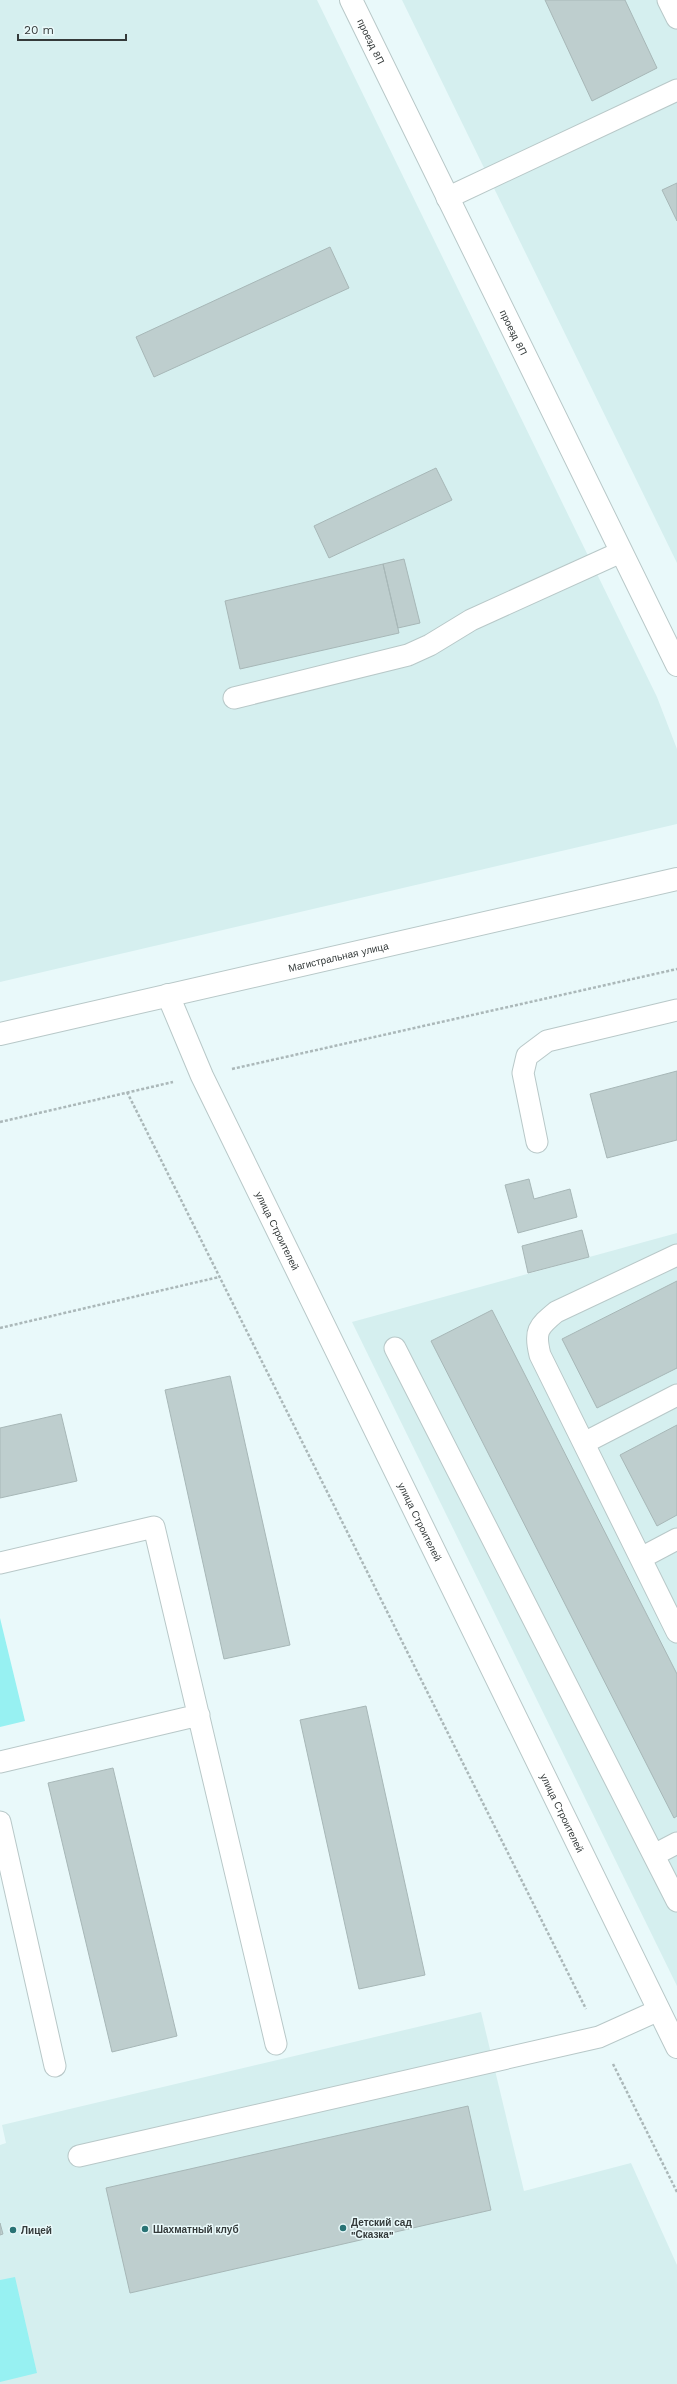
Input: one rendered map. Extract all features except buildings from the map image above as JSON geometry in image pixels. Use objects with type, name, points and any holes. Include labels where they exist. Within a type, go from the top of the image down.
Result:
[{"type":"street","name":"проезд 8П","points":[[351,0],[677,665]]},
{"type":"street","name":"Магистральная улица","points":[[0,1034],[677,879]]},
{"type":"street","name":"улица Строителей","points":[[168,995],[202,1076],[677,2047]]},
{"type":"lane","points":[[668,0],[677,18]]},
{"type":"lane","points":[[447,198],[677,90]]},
{"type":"lane","points":[[234,698],[408,655],[430,645],[471,620],[621,552]]},
{"type":"lane","points":[[537,1142],[523,1072],[527,1056],[547,1041],[677,1010]]},
{"type":"lane","points":[[677,1255],[556,1312],[541,1325],[536,1339],[540,1355],[677,1632]]},
{"type":"lane","points":[[395,1348],[677,1901]]},
{"type":"lane","points":[[584,1443],[677,1395]]},
{"type":"lane","points":[[0,1563],[154,1527],[276,2044]]},
{"type":"lane","points":[[641,1558],[677,1539]]},
{"type":"lane","points":[[0,1762],[199,1715]]},
{"type":"lane","points":[[0,1822],[55,2066]]},
{"type":"lane","points":[[654,1854],[677,1843]]},
{"type":"lane","points":[[79,2156],[599,2037],[659,2010]]},
{"type":"path","points":[[0,1122],[127,1092],[677,969]]},
{"type":"path","points":[[127,1092],[677,2192]]},
{"type":"path","points":[[0,1328],[219,1278]]},
{"type":"shaded area","points":[[0,0],[317,0],[657,697],[677,749],[677,824],[0,982]]},
{"type":"shaded area","points":[[402,0],[677,0],[677,563]]},
{"type":"shaded area","points":[[677,1233],[677,1986],[352,1322]]},
{"type":"shaded area","points":[[0,1618],[25,1721],[0,1727]]},
{"type":"shaded area","name":"Детский сад \"Сказка\"","points":[[481,2012],[524,2191],[631,2163],[677,2265],[677,2384],[0,2384],[0,2145],[6,2143],[2,2125]]},
{"type":"shaded area","points":[[15,2277],[37,2373],[0,2382],[0,2280]]},
{"type":"place","name":"Детский сад \"Сказка\"","points":[[343,2228]]},
{"type":"place","name":"Шахматный клуб","points":[[145,2229]]},
{"type":"place","name":"Лицей","points":[[13,2230]]}]
